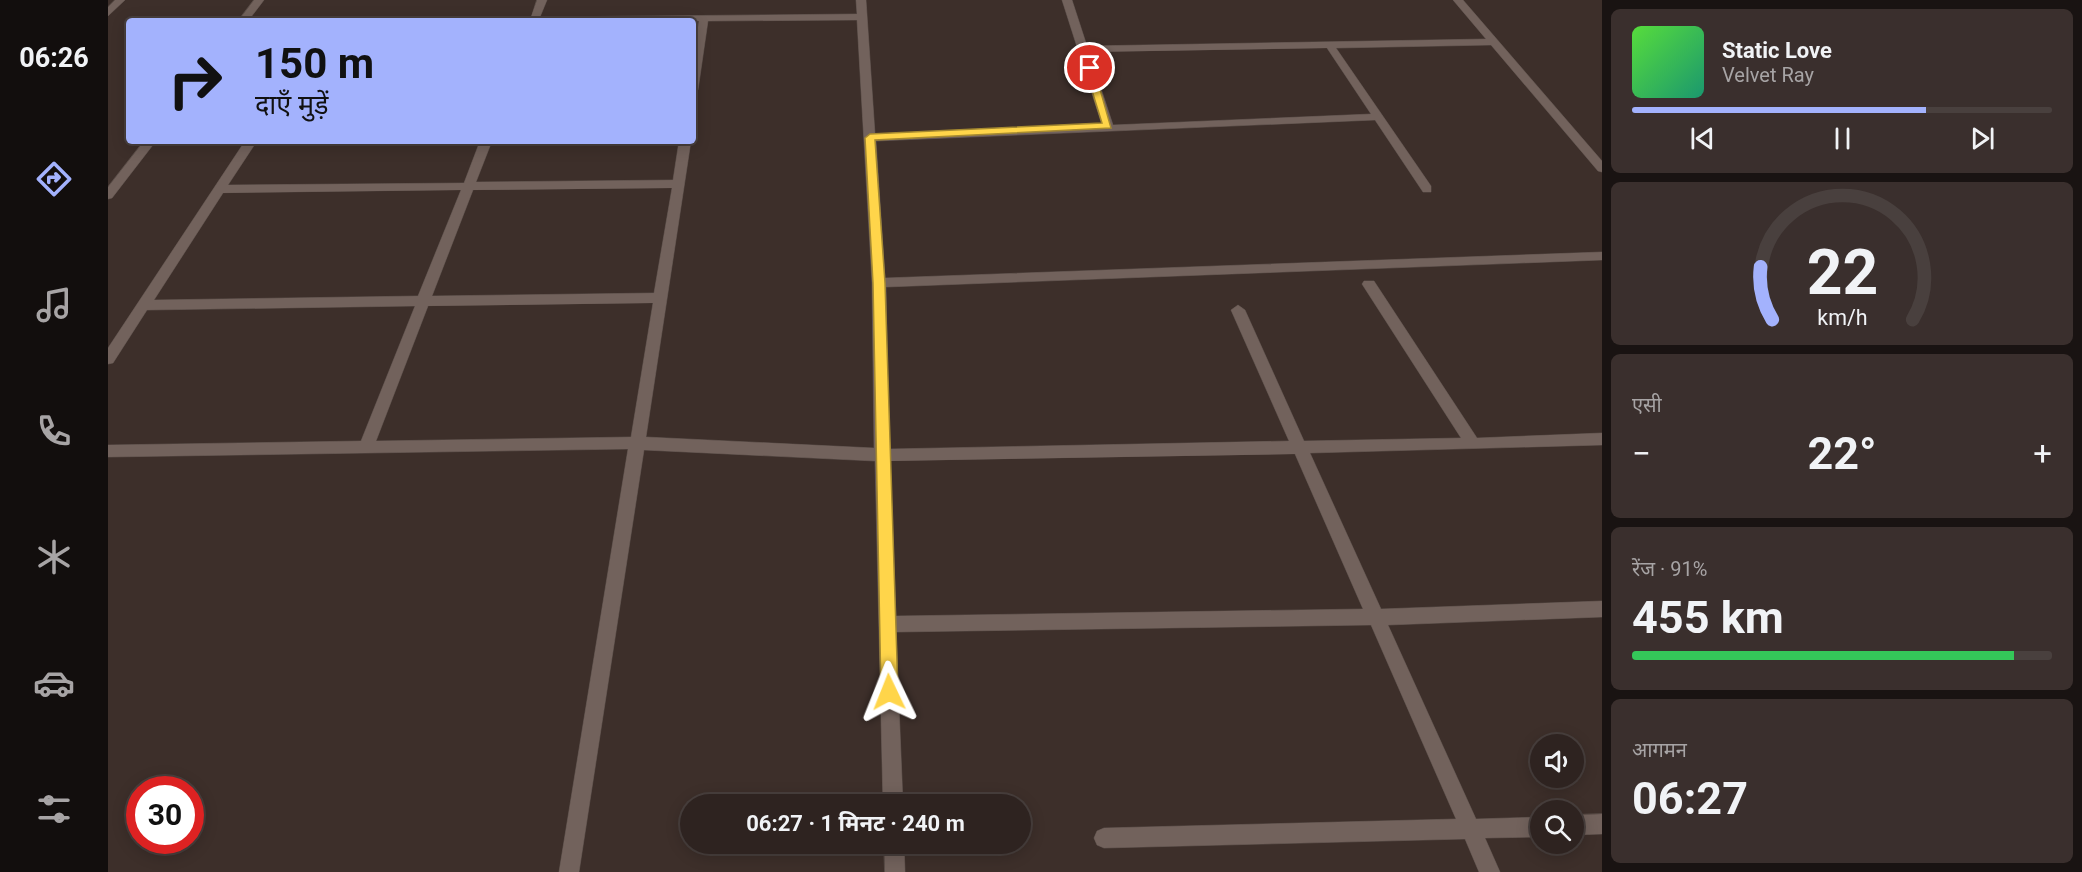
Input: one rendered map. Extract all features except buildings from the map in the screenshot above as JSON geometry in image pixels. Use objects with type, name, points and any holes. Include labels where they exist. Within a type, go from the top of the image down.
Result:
[{"type":"street","points":[[108,6],[116,0]]},
{"type":"street","points":[[108,13],[120,0]]},
{"type":"street","points":[[245,18],[259,0]]},
{"type":"street","points":[[536,18],[542,0]]},
{"type":"street","points":[[861,0],[879,283],[893,794]]},
{"type":"street","points":[[1068,0],[1108,126]]},
{"type":"street","points":[[1458,0],[1602,168]]},
{"type":"street","points":[[696,19],[862,17]]},
{"type":"street","points":[[696,71],[704,19]]},
{"type":"street","points":[[1084,49],[1492,42]]},
{"type":"street","points":[[1329,44],[1427,189]]},
{"type":"street","points":[[870,138],[1108,126],[1379,117]]},
{"type":"street","points":[[108,195],[148,144]]},
{"type":"street","points":[[108,358],[250,144]]},
{"type":"street","points":[[366,447],[485,144]]},
{"type":"street","points":[[568,872],[685,144]]},
{"type":"street","points":[[220,189],[678,184]]},
{"type":"street","points":[[879,283],[1602,256]]},
{"type":"street","points":[[1369,284],[1473,444]]},
{"type":"street","points":[[144,305],[660,298]]},
{"type":"street","points":[[1238,310],[1490,872]]},
{"type":"street","points":[[108,451],[637,443],[882,455],[1473,444],[1602,439]]},
{"type":"street","points":[[887,624],[1376,617],[1602,609]]},
{"type":"street","points":[[1584,825],[1602,824]]},
{"type":"street","points":[[1104,838],[1530,827]]},
{"type":"street","points":[[894,854],[895,872]]},
{"type":"route","points":[[889,692],[879,283],[870,138],[1108,126],[1090,68]]}]
